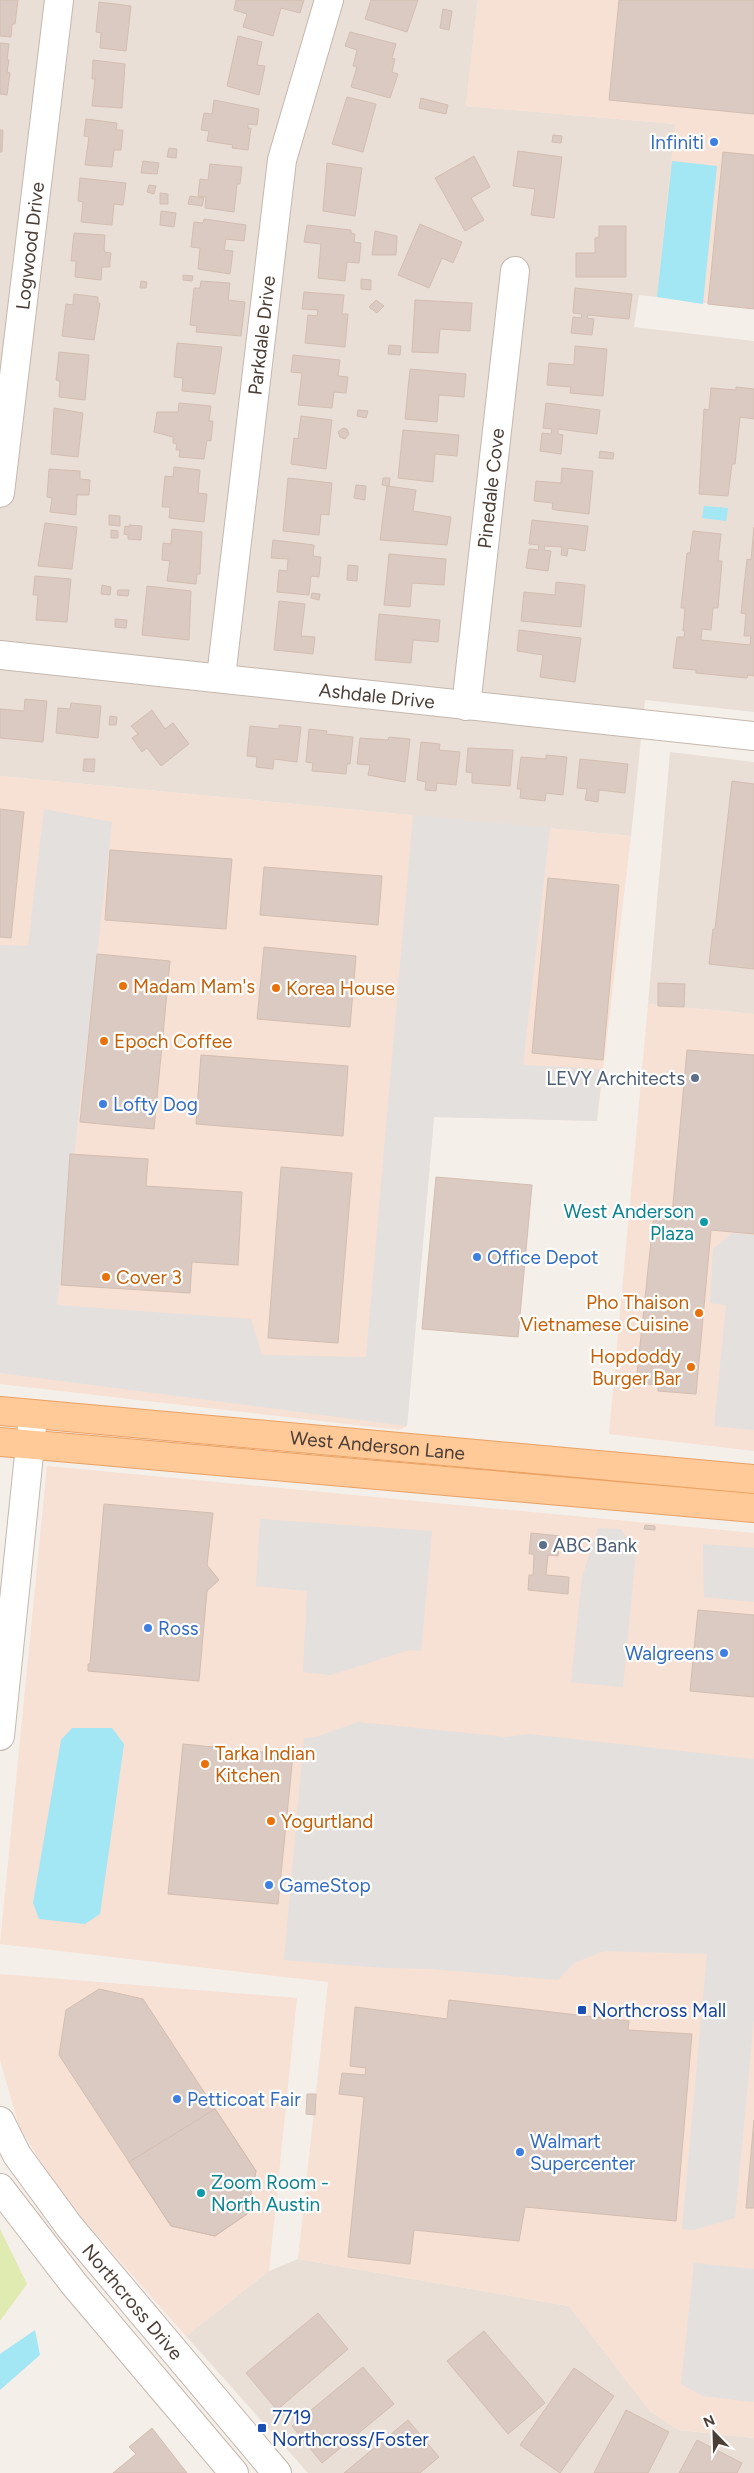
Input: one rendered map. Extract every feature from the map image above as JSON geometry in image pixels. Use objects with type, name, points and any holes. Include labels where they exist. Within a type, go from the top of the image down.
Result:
[{"type":"main road","name":"West Anderson Lane","points":[[0,1412],[367,1443],[754,1479]]},
{"type":"main road","name":"West Anderson Lane","points":[[0,1442],[754,1508]]},
{"type":"main road","points":[[223,1462],[255,1452],[347,1460],[367,1443]]},
{"type":"main road","points":[[486,1485],[487,1455]]},
{"type":"street","name":"Logwood Drive","points":[[0,493],[60,0]]},
{"type":"street","name":"Parkdale Drive","points":[[221,677],[282,160],[328,0]]},
{"type":"street","name":"Pinedale Cove","points":[[466,706],[515,271]]},
{"type":"street","name":"Ashdale Drive","points":[[0,655],[221,677],[466,706],[754,736]]},
{"type":"street","points":[[0,1736],[33,1416]]},
{"type":"street","name":"Northcross Drive","points":[[0,2121],[18,2155],[37,2184],[99,2262],[277,2473]]},
{"type":"street","name":"Northcross Drive","points":[[0,2188],[74,2284],[234,2473]]},
{"type":"street","points":[[74,2284],[99,2262]]},
{"type":"shaded area","points":[[0,0],[478,0],[466,106],[676,124],[657,297],[639,295],[634,327],[754,341],[754,712],[645,700],[631,836],[0,776]]},
{"type":"shaded area","name":"Infiniti","points":[[478,0],[754,0],[754,309],[657,297],[675,124],[466,106]]},
{"type":"shaded area","points":[[670,752],[754,762],[754,1014],[648,1004]]},
{"type":"shaded area","points":[[0,776],[631,836],[597,1121],[434,1117],[407,1426],[399,1430],[0,1384]]},
{"type":"shaded area","points":[[44,809],[112,822],[57,1305],[251,1319],[262,1355],[366,1357],[413,815],[550,828],[523,1065],[602,1069],[597,1121],[434,1117],[407,1426],[0,1373],[0,945],[28,946]]},
{"type":"shaded area","name":"West Anderson Plaza","points":[[648,1004],[754,1014],[754,1451],[609,1434]]},
{"type":"shaded area","points":[[732,1233],[754,1235],[754,1430],[714,1426],[726,1305],[710,1303],[713,1249]]},
{"type":"shaded area","name":"Northcross Mall","points":[[47,1466],[754,1533],[754,2438],[679,2430],[651,2412],[569,2306],[298,2259],[328,1982],[0,1944]]},
{"type":"shaded area","points":[[260,1519],[432,1531],[421,1651],[409,1650],[331,1675],[303,1672],[307,1591],[256,1586]]},
{"type":"shaded area","points":[[598,1528],[621,1529],[636,1551],[623,1687],[571,1682],[582,1577]]},
{"type":"shaded area","points":[[703,1544],[754,1548],[754,1602],[704,1597]]},
{"type":"shaded area","points":[[358,1722],[506,1737],[529,1734],[754,1759],[754,2019],[735,2218],[694,2230],[682,2229],[707,1954],[604,1951],[574,1963],[558,1980],[432,1969],[384,1968],[284,1960],[304,1738],[316,1737]]},
{"type":"shaded area","points":[[0,1974],[297,1998],[269,2271],[186,2336],[59,2192],[19,2126],[0,2060]]},
{"type":"shaded area","points":[[298,2259],[569,2306],[651,2412],[679,2430],[754,2438],[754,2473],[308,2473],[186,2336],[269,2271]]},
{"type":"shaded area","points":[[694,2263],[754,2269],[754,2402],[703,2396],[681,2384]]},
{"type":"green space","points":[[0,2229],[27,2284],[0,2321]]},
{"type":"water","points":[[672,161],[717,166],[703,304],[657,297]]},
{"type":"water","points":[[704,506],[728,508],[726,521],[702,518]]},
{"type":"water","points":[[72,1728],[112,1728],[124,1744],[100,1914],[85,1924],[39,1919],[33,1903],[61,1740]]},
{"type":"water","points":[[35,2330],[40,2355],[0,2390],[0,2354]]},
{"type":"building","points":[[0,0],[18,0],[15,24],[12,24],[11,37],[0,36]]},
{"type":"building","points":[[236,0],[304,0],[300,13],[281,8],[273,36],[243,27],[247,14],[234,10]]},
{"type":"building","points":[[371,0],[418,0],[407,32],[365,19]]},
{"type":"building","points":[[619,0],[754,0],[754,114],[609,100]]},
{"type":"building","points":[[99,2],[131,6],[126,51],[100,48],[101,33],[96,32]]},
{"type":"building","points":[[443,9],[452,11],[449,30],[440,28]]},
{"type":"building","points":[[350,32],[396,44],[392,58],[395,59],[392,72],[398,74],[390,98],[351,87],[357,67],[353,66],[357,50],[345,46]]},
{"type":"building","points":[[238,36],[262,42],[257,65],[265,66],[259,95],[227,86]]},
{"type":"building","points":[[0,43],[9,44],[7,72],[10,73],[7,95],[0,94]]},
{"type":"building","points":[[93,60],[125,64],[122,108],[92,106],[95,79],[92,79]]},
{"type":"building","points":[[347,97],[376,104],[363,152],[332,144]]},
{"type":"building","points":[[421,98],[448,105],[446,114],[419,108]]},
{"type":"building","points":[[214,100],[259,109],[257,125],[248,124],[248,128],[251,128],[248,150],[232,148],[233,145],[207,141],[209,131],[201,130],[204,113],[212,114]]},
{"type":"building","points":[[86,119],[117,123],[116,130],[123,130],[121,150],[114,150],[112,167],[85,165],[89,137],[84,136]]},
{"type":"building","points":[[0,130],[3,130],[2,152],[0,152]]},
{"type":"building","points":[[553,135],[562,136],[561,143],[552,142]]},
{"type":"building","points":[[169,148],[177,149],[176,158],[167,157]]},
{"type":"building","points":[[518,151],[562,157],[554,218],[531,215],[535,189],[513,186]]},
{"type":"building","points":[[723,152],[754,155],[754,309],[708,304]]},
{"type":"building","points":[[474,156],[490,187],[471,198],[484,220],[465,231],[435,178]]},
{"type":"building","points":[[143,161],[159,163],[157,174],[141,173]]},
{"type":"building","points":[[327,163],[362,168],[355,216],[323,211]]},
{"type":"building","points":[[210,164],[242,167],[240,184],[237,184],[234,212],[205,208],[206,197],[198,196],[200,179],[208,180]]},
{"type":"building","points":[[80,178],[126,183],[123,205],[114,204],[112,225],[81,222],[83,202],[78,201]]},
{"type":"building","points":[[149,185],[156,186],[154,194],[147,192]]},
{"type":"building","points":[[160,193],[168,194],[168,204],[160,204]]},
{"type":"building","points":[[190,196],[204,198],[202,206],[188,204]]},
{"type":"building","points":[[161,211],[176,213],[174,227],[160,225]]},
{"type":"building","points":[[204,219],[246,225],[244,241],[226,239],[224,250],[233,251],[230,274],[198,269],[200,248],[191,247],[194,222],[203,223]]},
{"type":"building","points":[[420,224],[462,242],[453,263],[442,258],[429,288],[398,275]]},
{"type":"building","points":[[307,225],[351,230],[351,233],[355,234],[354,242],[361,243],[359,263],[347,262],[345,281],[318,278],[321,244],[304,242]]},
{"type":"building","points":[[599,226],[626,226],[626,277],[576,277],[576,253],[595,253],[595,238],[599,237]]},
{"type":"building","points":[[375,231],[397,236],[396,255],[372,255]]},
{"type":"building","points":[[74,233],[105,235],[105,252],[111,253],[110,267],[102,267],[101,280],[75,277],[76,261],[71,261]]},
{"type":"building","points":[[183,275],[193,276],[192,281],[183,280]]},
{"type":"building","points":[[361,279],[371,280],[371,290],[361,289]]},
{"type":"building","points":[[141,281],[147,282],[146,288],[140,288]]},
{"type":"building","points":[[201,281],[230,283],[228,300],[245,302],[241,336],[196,332],[197,326],[190,325],[194,288],[200,288]]},
{"type":"building","points":[[575,288],[632,294],[629,319],[588,315],[587,318],[594,319],[592,335],[571,333],[573,317],[581,318],[582,314],[573,313]]},
{"type":"building","points":[[304,292],[344,295],[342,314],[348,314],[345,347],[305,343],[308,315],[317,316],[318,310],[302,309]]},
{"type":"building","points":[[74,294],[98,297],[98,303],[100,303],[94,340],[62,336],[66,304],[73,305]]},
{"type":"building","points":[[376,300],[384,306],[377,313],[369,307]]},
{"type":"building","points":[[415,300],[472,303],[470,331],[440,329],[438,353],[412,352]]},
{"type":"building","points":[[177,343],[222,347],[215,394],[182,391],[183,378],[174,377]]},
{"type":"building","points":[[389,345],[401,346],[400,355],[388,354]]},
{"type":"building","points":[[575,346],[607,349],[603,396],[570,393],[571,387],[547,385],[549,363],[574,365]]},
{"type":"building","points":[[59,352],[89,355],[85,400],[59,397],[60,381],[56,380]]},
{"type":"building","points":[[293,355],[340,360],[338,376],[348,377],[346,393],[334,392],[332,408],[298,405],[302,373],[291,372]]},
{"type":"building","points":[[410,369],[466,374],[464,397],[439,395],[437,422],[405,419]]},
{"type":"building","points":[[736,387],[754,389],[754,419],[740,417],[735,464],[732,464],[728,496],[699,494],[704,409],[709,410],[711,388],[736,390]]},
{"type":"building","points":[[179,403],[211,406],[209,421],[213,421],[211,441],[207,440],[204,459],[179,457],[180,450],[176,450],[177,444],[173,443],[173,437],[154,432],[157,412],[178,412]]},
{"type":"building","points":[[546,403],[600,410],[597,434],[558,429],[558,434],[563,435],[561,454],[540,451],[542,433],[551,434],[552,429],[543,428]]},
{"type":"building","points":[[54,408],[83,413],[78,457],[51,454]]},
{"type":"building","points":[[358,410],[368,411],[366,418],[357,416]]},
{"type":"building","points":[[301,416],[332,420],[326,469],[291,464],[294,438],[298,439]]},
{"type":"building","points":[[343,428],[347,429],[349,434],[345,439],[340,437],[338,432]]},
{"type":"building","points":[[403,430],[459,435],[457,456],[435,454],[433,482],[398,478]]},
{"type":"building","points":[[600,451],[614,453],[613,459],[599,458]]},
{"type":"building","points":[[174,467],[200,470],[198,493],[207,494],[204,522],[169,518],[170,507],[162,507],[165,476],[173,477]]},
{"type":"building","points":[[562,468],[593,471],[589,514],[556,510],[552,509],[553,503],[534,501],[536,481],[561,483]]},
{"type":"building","points":[[49,469],[80,471],[80,479],[90,480],[89,495],[77,495],[76,515],[50,512],[52,498],[47,497]]},
{"type":"building","points":[[288,478],[332,483],[329,515],[321,514],[319,535],[283,531]]},
{"type":"building","points":[[383,478],[390,478],[389,486],[382,485]]},
{"type":"building","points":[[356,485],[366,486],[365,500],[354,498]]},
{"type":"building","points":[[387,486],[416,490],[413,511],[451,517],[447,545],[380,540]]},
{"type":"building","points":[[109,515],[120,516],[120,526],[109,525]]},
{"type":"building","points":[[532,520],[588,526],[585,551],[568,548],[567,556],[561,555],[562,547],[545,546],[544,550],[551,551],[548,571],[526,568],[529,549],[538,550],[539,545],[529,544]]},
{"type":"building","points":[[45,523],[77,527],[72,569],[38,566]]},
{"type":"building","points":[[129,525],[142,526],[141,540],[128,539],[128,535],[124,534],[125,526],[129,527]]},
{"type":"building","points":[[754,527],[754,676],[748,675],[747,678],[696,673],[696,670],[673,668],[677,637],[684,637],[685,631],[683,631],[685,608],[681,608],[687,553],[690,553],[693,531],[721,534],[718,561],[722,561],[718,608],[713,608],[711,630],[702,629],[701,640],[750,645],[751,636],[744,636],[746,614],[741,613],[747,559],[751,560]]},
{"type":"building","points":[[172,529],[202,532],[200,574],[197,574],[196,584],[167,581],[170,561],[162,560],[163,543],[171,544]]},
{"type":"building","points":[[111,530],[118,531],[118,538],[111,538]]},
{"type":"building","points":[[273,540],[314,545],[313,556],[321,557],[319,577],[311,576],[309,595],[277,592],[279,570],[287,571],[288,559],[271,558]]},
{"type":"building","points":[[389,554],[446,559],[444,585],[412,583],[410,607],[384,605]]},
{"type":"building","points":[[348,565],[358,566],[357,581],[347,580]]},
{"type":"building","points":[[35,576],[71,579],[67,622],[36,620],[38,595],[33,595]]},
{"type":"building","points":[[556,582],[585,585],[581,627],[521,621],[524,592],[555,595]]},
{"type":"building","points":[[102,585],[111,587],[110,595],[101,594]]},
{"type":"building","points":[[147,586],[191,591],[189,640],[142,635]]},
{"type":"building","points":[[118,590],[129,590],[128,596],[117,595]]},
{"type":"building","points":[[312,593],[320,594],[319,600],[311,598]]},
{"type":"building","points":[[279,601],[305,604],[301,636],[315,637],[313,654],[274,650]]},
{"type":"building","points":[[379,614],[440,620],[438,642],[413,640],[411,663],[375,660]]},
{"type":"building","points":[[115,619],[127,620],[126,628],[115,627]]},
{"type":"building","points":[[519,630],[581,638],[575,682],[540,677],[543,655],[517,651]]},
{"type":"building","points":[[25,699],[47,701],[43,742],[0,738],[0,709],[24,711]]},
{"type":"building","points":[[71,703],[101,706],[98,738],[56,733],[58,708],[70,709]]},
{"type":"building","points":[[152,710],[165,729],[173,723],[189,744],[161,766],[147,748],[142,752],[132,738],[138,734],[131,726]]},
{"type":"building","points":[[110,716],[117,717],[116,725],[109,725]]},
{"type":"building","points":[[279,725],[301,727],[297,762],[274,759],[273,769],[256,767],[257,757],[247,756],[250,726],[279,729]]},
{"type":"building","points":[[309,729],[327,731],[326,734],[353,737],[350,764],[347,764],[346,774],[312,771],[313,763],[306,762]]},
{"type":"building","points":[[389,737],[410,739],[405,782],[368,775],[370,765],[357,764],[360,738],[388,740]]},
{"type":"building","points":[[421,742],[440,744],[439,750],[460,752],[456,785],[437,783],[436,791],[425,790],[426,782],[417,780]]},
{"type":"building","points":[[468,748],[513,750],[510,786],[472,783],[472,773],[466,772]]},
{"type":"building","points":[[546,755],[567,757],[563,795],[546,793],[545,801],[520,798],[521,789],[517,789],[521,757],[546,759]]},
{"type":"building","points":[[84,759],[95,759],[94,772],[83,771]]},
{"type":"building","points":[[580,759],[628,764],[625,793],[599,790],[598,802],[585,800],[587,789],[577,788]]},
{"type":"building","points":[[732,781],[754,784],[754,969],[709,964],[713,929],[715,929]]},
{"type":"building","points":[[0,809],[24,812],[11,938],[0,937]]},
{"type":"building","points":[[110,850],[232,859],[226,929],[105,920]]},
{"type":"building","points":[[264,867],[382,876],[378,925],[260,915]]},
{"type":"building","points":[[548,878],[619,885],[603,1060],[532,1053]]},
{"type":"building","points":[[264,947],[356,956],[350,1027],[257,1019]]},
{"type":"building","points":[[97,954],[170,961],[154,1129],[80,1122]]},
{"type":"building","points":[[658,983],[685,984],[684,1007],[658,1006]]},
{"type":"building","name":"West Anderson Plaza","points":[[687,1050],[754,1055],[754,1234],[711,1230],[696,1394],[658,1391],[658,1385],[636,1383],[654,1213],[672,1215]]},
{"type":"building","points":[[201,1055],[348,1066],[343,1136],[196,1124]]},
{"type":"building","points":[[70,1154],[148,1159],[146,1186],[242,1192],[238,1265],[192,1262],[190,1293],[61,1285]]},
{"type":"building","points":[[281,1167],[352,1173],[338,1343],[268,1338]]},
{"type":"building","name":"Office Depot","points":[[436,1177],[532,1185],[518,1337],[422,1329]]},
{"type":"building","name":"Ross","points":[[104,1504],[213,1513],[207,1565],[219,1580],[207,1591],[199,1681],[88,1671]]},
{"type":"building","points":[[645,1525],[655,1526],[655,1530],[644,1529]]},
{"type":"building","points":[[531,1533],[560,1536],[558,1556],[548,1555],[546,1575],[569,1577],[568,1594],[528,1590],[529,1575],[533,1575],[534,1554],[529,1554]]},
{"type":"building","name":"Walgreens","points":[[698,1610],[754,1615],[754,1697],[690,1691]]},
{"type":"building","points":[[183,1744],[293,1755],[278,1904],[168,1894]]},
{"type":"building","points":[[99,1989],[143,1999],[256,2171],[247,2214],[215,2236],[171,2226],[59,2055],[66,2010]]},
{"type":"building","name":"Walmart Supercenter","points":[[449,2000],[629,2021],[628,2030],[692,2034],[676,2221],[525,2207],[519,2241],[414,2230],[410,2264],[348,2257],[364,2097],[339,2094],[342,2073],[365,2075],[366,2068],[350,2066],[355,2007],[447,2019]]},
{"type":"building","points":[[307,2094],[316,2094],[315,2115],[306,2114]]},
{"type":"building","name":"Zoom Room - North Austin","points":[[215,2109],[256,2171],[247,2214],[215,2236],[171,2226],[129,2162]]},
{"type":"building","points":[[754,2120],[754,2208],[746,2208]]},
{"type":"building","points":[[318,2313],[348,2349],[277,2410],[246,2373]]},
{"type":"building","points":[[484,2331],[545,2403],[508,2434],[447,2361]]},
{"type":"building","points":[[363,2367],[394,2404],[322,2463],[292,2426]]},
{"type":"building","points":[[574,2368],[614,2396],[560,2473],[520,2445]]},
{"type":"building","points":[[626,2410],[669,2432],[648,2473],[594,2473]]},
{"type":"building","points":[[408,2420],[439,2457],[420,2473],[344,2473]]},
{"type":"building","points":[[152,2428],[187,2473],[113,2473],[136,2454],[129,2447]]},
{"type":"building","points":[[697,2440],[742,2463],[737,2473],[679,2473]]},
{"type":"place","name":"Infiniti","points":[[714,142]]},
{"type":"place","name":"Madam Mam's","points":[[123,986]]},
{"type":"place","name":"Korea House","points":[[276,988]]},
{"type":"place","name":"Epoch Coffee","points":[[104,1041]]},
{"type":"place","name":"LEVY Architects","points":[[695,1078]]},
{"type":"place","name":"Lofty Dog","points":[[103,1104]]},
{"type":"place","name":"West Anderson Plaza","points":[[704,1222]]},
{"type":"place","name":"Office Depot","points":[[477,1257]]},
{"type":"place","name":"Cover 3","points":[[106,1277]]},
{"type":"place","name":"Pho Thaison Vietnamese Cuisine","points":[[699,1313]]},
{"type":"place","name":"Hopdoddy Burger Bar","points":[[691,1367]]},
{"type":"place","name":"ABC Bank","points":[[543,1545]]},
{"type":"place","name":"Ross","points":[[148,1628]]},
{"type":"place","name":"Walgreens","points":[[724,1653]]},
{"type":"place","name":"Tarka Indian Kitchen","points":[[205,1764]]},
{"type":"place","name":"Yogurtland","points":[[271,1821]]},
{"type":"place","name":"GameStop","points":[[269,1885]]},
{"type":"place","name":"Northcross Mall","points":[[582,2010]]},
{"type":"place","name":"Petticoat Fair","points":[[177,2099]]},
{"type":"place","name":"Walmart Supercenter","points":[[520,2152]]},
{"type":"place","name":"Zoom Room - North Austin","points":[[201,2193]]},
{"type":"place","name":"7719 Northcross/Foster","points":[[262,2428]]}]
